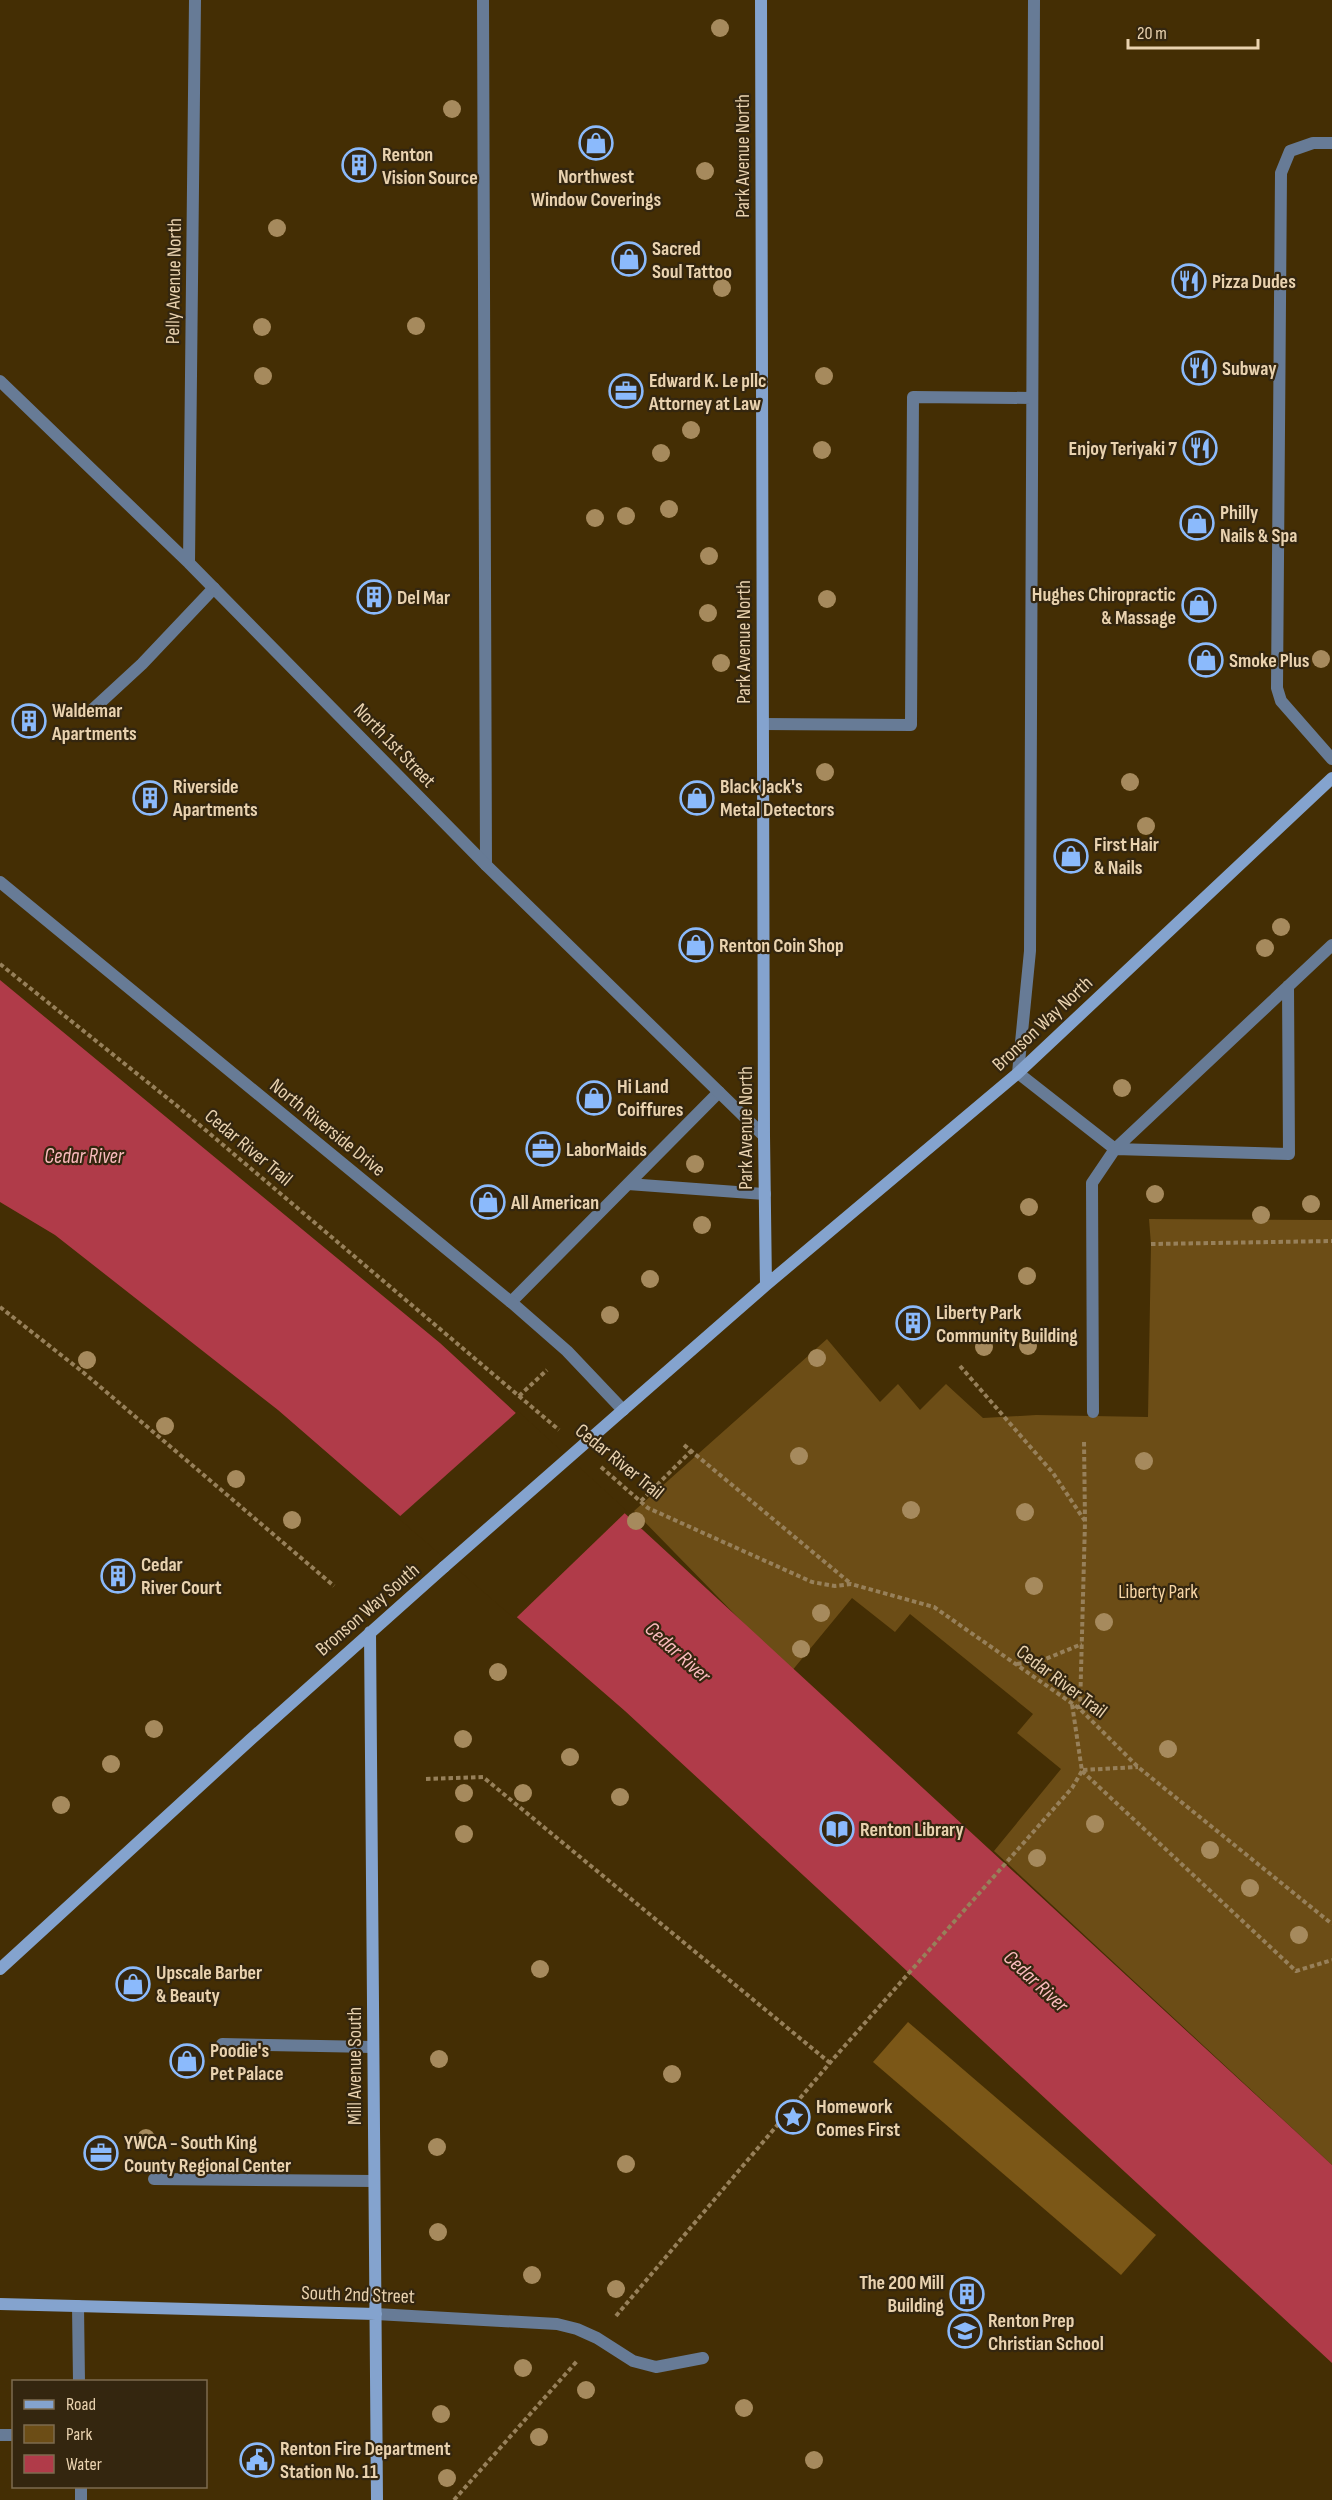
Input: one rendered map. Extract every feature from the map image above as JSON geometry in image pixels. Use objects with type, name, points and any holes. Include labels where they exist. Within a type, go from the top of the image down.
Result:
[{"type":"main road","name":"Park Avenue North","points":[[761,0],[766,1284]]},
{"type":"main road","name":"Bronson Way North","points":[[766,1284],[1018,1074],[1332,778]]},
{"type":"main road","name":"Bronson Way South","points":[[0,1969],[374,1628],[766,1284]]},
{"type":"main road","name":"Mill Avenue South","points":[[374,1628],[373,2047],[377,2500]]},
{"type":"main road","name":"South 2nd Street","points":[[0,2304],[376,2314]]},
{"type":"street","name":"Pelly Avenue North","points":[[189,563],[195,0]]},
{"type":"street","points":[[483,0],[486,865]]},
{"type":"street","points":[[1034,0],[1030,951],[1018,1074],[1115,1149],[1289,1154],[1288,986]]},
{"type":"street","points":[[1332,143],[1313,143],[1290,151],[1281,173],[1277,688],[1281,701],[1332,759]]},
{"type":"street","name":"North 1st Street","points":[[0,381],[189,563],[486,865],[764,1136]]},
{"type":"street","points":[[763,724],[911,725],[913,397],[1031,398]]},
{"type":"street","points":[[91,711],[142,664],[214,588]]},
{"type":"street","name":"North Riverside Drive","points":[[0,882],[511,1302],[567,1352],[623,1410]]},
{"type":"street","points":[[1093,1412],[1092,1183],[1115,1149],[1332,945]]},
{"type":"street","points":[[511,1302],[719,1092]]},
{"type":"street","points":[[628,1184],[765,1194]]},
{"type":"street","points":[[222,2044],[373,2047]]},
{"type":"street","points":[[154,2179],[374,2181]]},
{"type":"street","points":[[78,2306],[79,2380]]},
{"type":"street","name":"South 2nd Street","points":[[376,2314],[532,2321],[577,2329],[597,2338],[633,2361],[656,2367],[703,2358]]},
{"type":"path","name":"Cedar River Trail","points":[[0,964],[176,1105],[562,1434]]},
{"type":"path","points":[[1150,1245],[1332,1241]]},
{"type":"path","points":[[0,1307],[84,1372],[334,1586]]},
{"type":"path","points":[[519,1396],[567,1352]]},
{"type":"path","points":[[960,1366],[1053,1473],[1085,1522]]},
{"type":"path","points":[[1080,1709],[1085,1522],[1084,1417],[1093,1412]]},
{"type":"path","points":[[684,1444],[851,1584]]},
{"type":"path","points":[[640,1501],[692,1450]]},
{"type":"path","name":"Cedar River Trail","points":[[597,1464],[648,1508],[812,1582],[835,1586],[851,1584],[934,1607],[1080,1709],[1138,1767],[1332,1924]]},
{"type":"path","points":[[1016,1664],[1043,1660],[1082,1644]]},
{"type":"path","points":[[1072,1704],[1082,1771],[1296,1971],[1332,1959]]},
{"type":"path","points":[[1082,1771],[1138,1767]]},
{"type":"path","points":[[454,2500],[597,2338],[834,2058],[1072,1788],[1082,1771]]},
{"type":"path","points":[[426,1779],[483,1777],[830,2063]]},
{"type":"green space","name":"Liberty Park","points":[[1149,1219],[1332,1220],[1332,2165],[994,1851],[1061,1769],[1017,1733],[1033,1714],[910,1614],[895,1632],[852,1598],[791,1672],[634,1511],[827,1339],[880,1402],[898,1384],[920,1410],[946,1384],[983,1418],[1036,1415],[1148,1417],[1151,1245]]},
{"type":"shaded area","points":[[908,2022],[1156,2235],[1121,2275],[873,2062]]},
{"type":"water","name":"Cedar River","points":[[0,980],[440,1343],[1332,2165],[1332,2363],[625,1711],[278,1410],[55,1235],[0,1202]]},
{"type":"pier","points":[[518,1411],[627,1511],[515,1619],[398,1518]]},
{"type":"place","name":"Northwest Window Coverings","points":[[596,143]]},
{"type":"place","name":"Renton Vision Source","points":[[359,165]]},
{"type":"place","name":"Sacred Soul Tattoo","points":[[629,259]]},
{"type":"place","name":"Pizza Dudes","points":[[1189,281]]},
{"type":"place","name":"Subway","points":[[1199,368]]},
{"type":"place","name":"Edward K. Le pllc Attorney at Law","points":[[626,391]]},
{"type":"place","name":"Enjoy Teriyaki 7","points":[[1200,448]]},
{"type":"place","name":"Philly Nails & Spa","points":[[1197,523]]},
{"type":"place","name":"Del Mar","points":[[374,597]]},
{"type":"place","name":"Hughes Chiropractic & Massage","points":[[1199,605]]},
{"type":"place","name":"Smoke Plus","points":[[1206,660]]},
{"type":"place","name":"Waldemar Apartments","points":[[29,721]]},
{"type":"place","name":"Riverside Apartments","points":[[150,798]]},
{"type":"place","name":"Black Jack's Metal Detectors","points":[[697,798]]},
{"type":"place","name":"First Hair & Nails","points":[[1071,856]]},
{"type":"place","name":"Renton Coin Shop","points":[[696,945]]},
{"type":"place","name":"Hi Land Coiffures","points":[[594,1098]]},
{"type":"place","name":"LaborMaids","points":[[543,1149]]},
{"type":"place","name":"All American","points":[[488,1202]]},
{"type":"place","name":"Liberty Park Community Building","points":[[913,1323]]},
{"type":"place","name":"Cedar River Court","points":[[118,1576]]},
{"type":"place","name":"Renton Library","points":[[837,1829]]},
{"type":"place","name":"Upscale Barber & Beauty","points":[[133,1984]]},
{"type":"place","name":"Poodie's Pet Palace","points":[[187,2061]]},
{"type":"place","name":"Homework Comes First","points":[[793,2117]]},
{"type":"place","name":"YWCA - South King County Regional Center","points":[[101,2153]]},
{"type":"place","name":"The 200 Mill Building","points":[[967,2294]]},
{"type":"place","name":"Renton Prep Christian School","points":[[965,2331]]},
{"type":"place","name":"Renton Fire Department Station No. 11","points":[[257,2460]]}]
